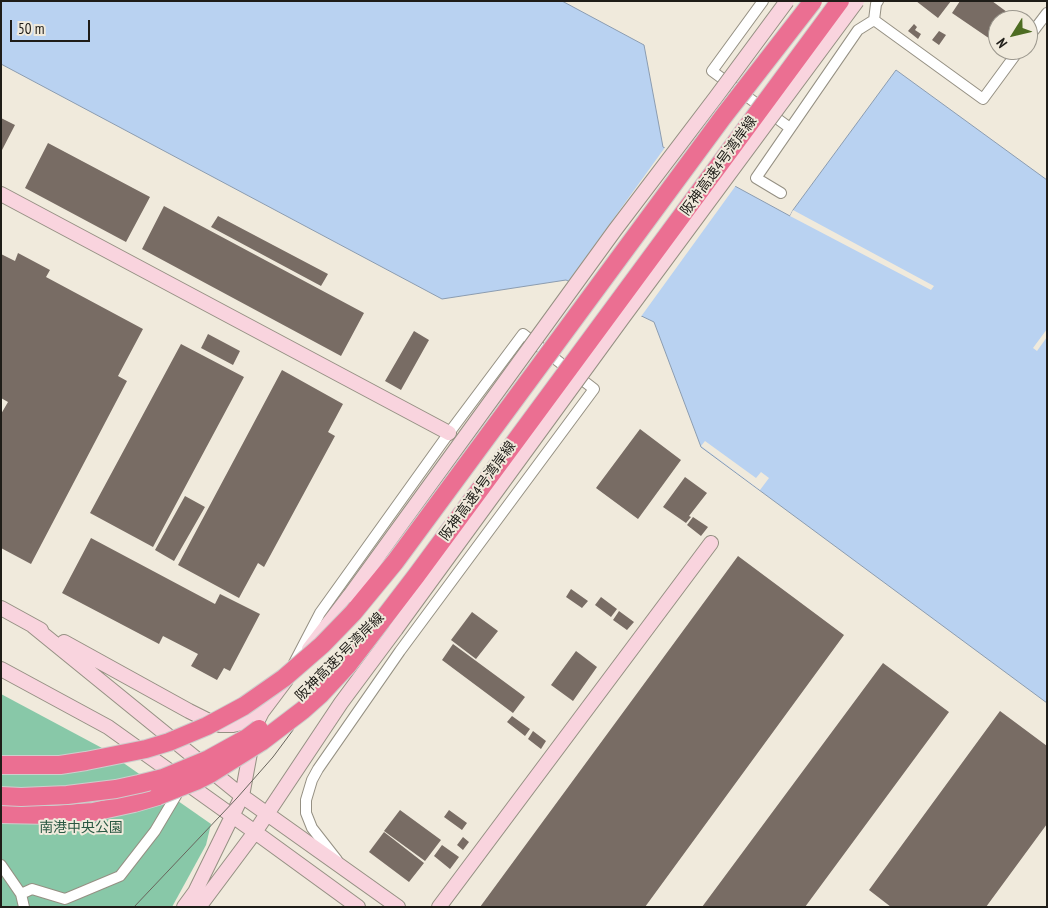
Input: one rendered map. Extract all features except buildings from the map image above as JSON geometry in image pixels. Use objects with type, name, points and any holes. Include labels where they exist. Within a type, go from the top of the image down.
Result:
[{"type":"highway","name":"阪神高速4号湾岸線","points":[[1,765],[60,765],[120,755],[169,742],[225,717],[266,691],[316,651],[353,613],[395,562],[723,117],[813,1]]},
{"type":"highway","name":"阪神高速4号湾岸線","points":[[1,814],[72,814],[113,808],[176,790],[196,782],[242,755],[322,694],[347,666],[416,576],[840,1]]},
{"type":"highway","name":"阪神高速5号湾岸線","points":[[1,776],[68,774],[142,761],[190,744],[233,722],[267,699],[308,667],[344,629],[395,562]]},
{"type":"highway","name":"阪神高速5号湾岸線","points":[[1,796],[67,795],[116,789],[163,778],[208,759],[247,738],[285,711],[324,678],[416,576]]},
{"type":"street","points":[[762,1],[712,71],[790,128]]},
{"type":"street","points":[[184,907],[195,892],[242,796],[255,726],[262,712],[350,595],[615,230],[787,1]]},
{"type":"street","points":[[199,907],[255,832],[341,703],[857,1]]},
{"type":"street","points":[[874,20],[878,1]]},
{"type":"street","points":[[1038,25],[1047,13]]},
{"type":"street","points":[[874,20],[983,99],[1012,60]]},
{"type":"street","points":[[781,193],[756,178],[858,30],[874,20]]},
{"type":"street","points":[[1,194],[449,434]]},
{"type":"street","points":[[286,680],[320,613],[523,334],[594,389],[400,651],[312,780],[306,800],[306,813],[312,828],[342,866]]},
{"type":"street","points":[[439,907],[711,543]]},
{"type":"street","points":[[1,608],[207,720],[220,725],[233,725],[247,721],[262,712]]},
{"type":"street","points":[[34,626],[242,796],[398,907]]},
{"type":"street","points":[[1,669],[108,727],[358,907]]},
{"type":"street","points":[[21,894],[32,888],[65,899],[120,876],[155,831],[177,794]]},
{"type":"street","points":[[1,864],[21,894],[24,907]]},
{"type":"green space","name":"南港中央公園","points":[[1,694],[102,748],[211,824],[206,845],[172,907],[1,907]]},
{"type":"water","points":[[1,1],[562,1],[644,45],[663,147],[790,216],[896,70],[1047,180],[1047,703],[701,447],[654,322],[566,280],[442,299],[1,64]]},
{"type":"pier","points":[[666,146],[737,184],[640,318],[567,283]]},
{"type":"pier","points":[[793,210],[934,286],[931,290],[790,216]]},
{"type":"pier","points":[[1047,329],[1047,337],[1037,351],[1033,348]]},
{"type":"pier","points":[[705,441],[756,478],[761,472],[769,478],[760,490],[701,446]]},
{"type":"tram line","points":[[134,907],[273,757],[573,353],[830,1]]}]
